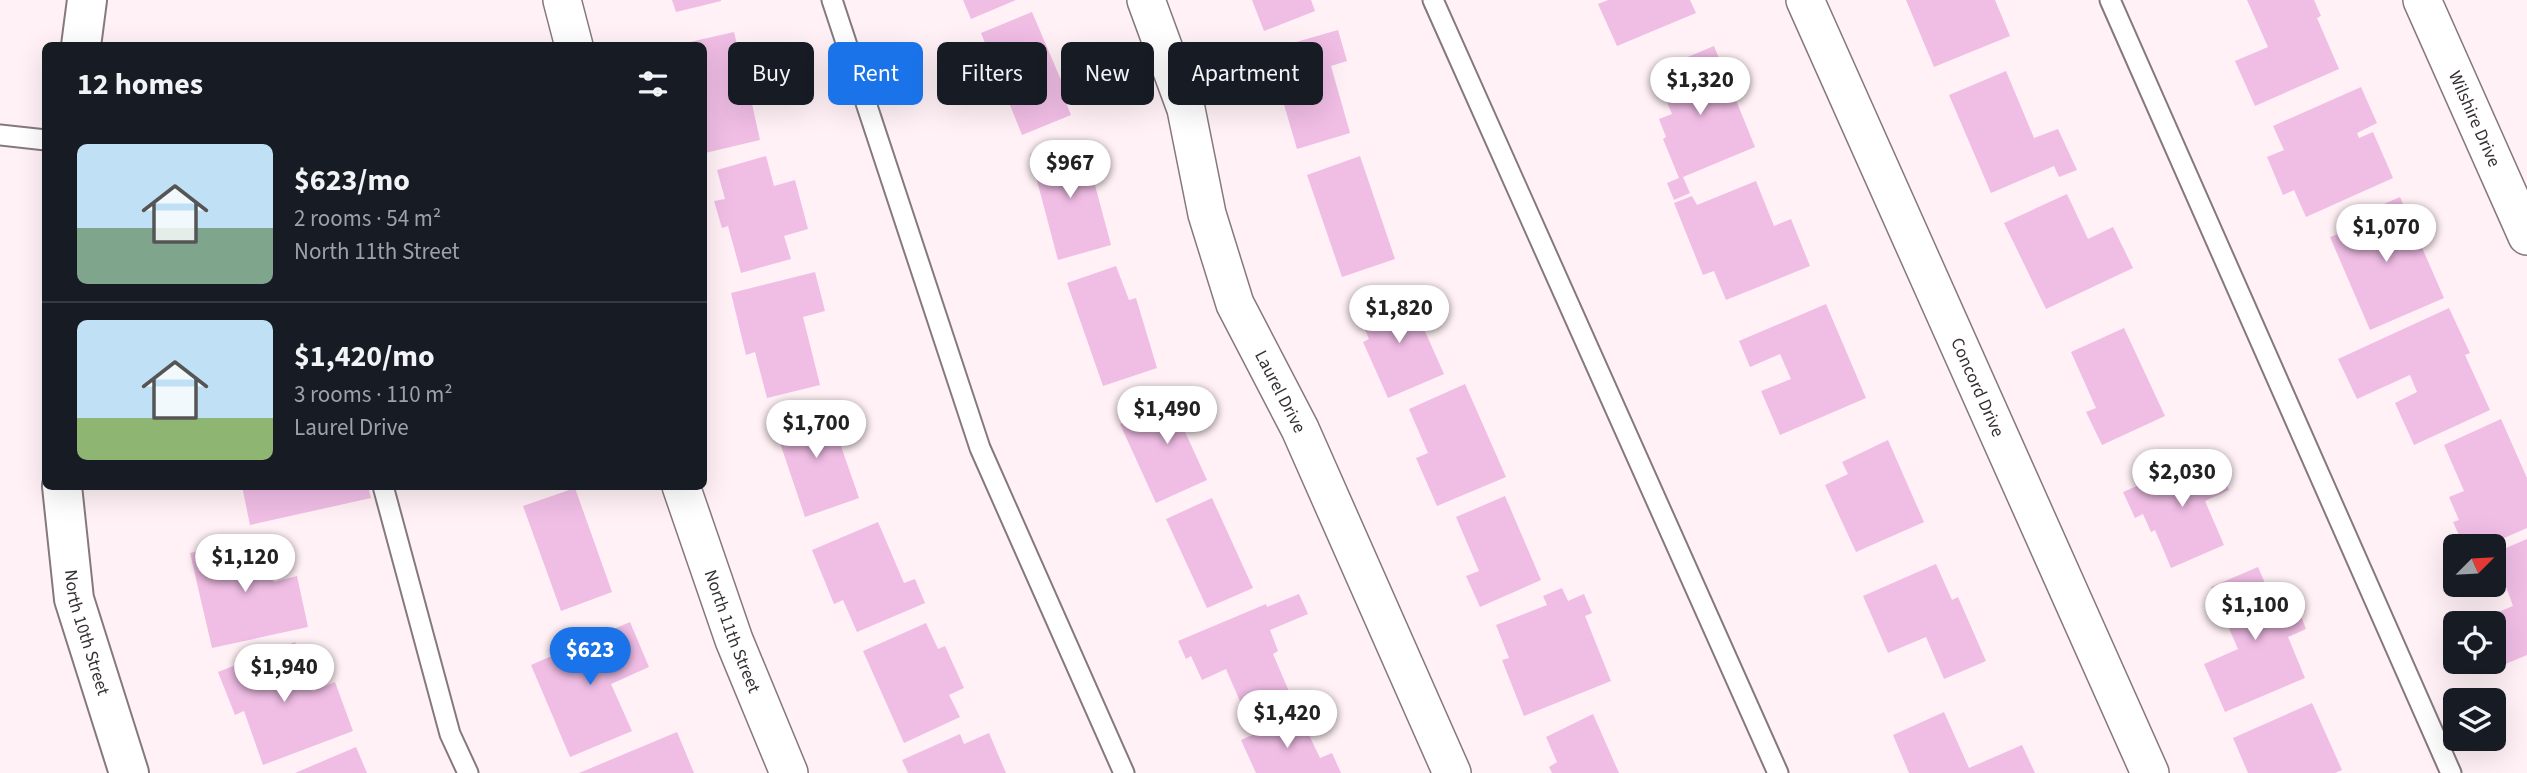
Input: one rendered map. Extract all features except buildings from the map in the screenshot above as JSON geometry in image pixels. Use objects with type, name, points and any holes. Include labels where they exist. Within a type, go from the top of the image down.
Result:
[{"type":"main road","points":[[81,42],[87,0]]},
{"type":"main road","name":"North 10th Street","points":[[62,490],[74,599],[129,773]]},
{"type":"street","points":[[562,0],[573,42]]},
{"type":"street","name":"Laurel Drive","points":[[1146,0],[1186,109],[1207,214],[1235,304],[1300,429],[1452,773]]},
{"type":"street","name":"Concord Drive","points":[[1805,0],[2150,773]]},
{"type":"street","name":"Wilshire Drive","points":[[2422,0],[2527,236]]},
{"type":"street","name":"North 11th Street","points":[[682,490],[734,640],[789,773]]},
{"type":"lane","points":[[832,0],[980,449],[1124,773]]},
{"type":"lane","points":[[1433,0],[1778,773]]},
{"type":"lane","points":[[2110,0],[2451,773]]},
{"type":"lane","points":[[0,135],[42,140]]},
{"type":"lane","points":[[384,490],[450,734],[468,773]]}]
